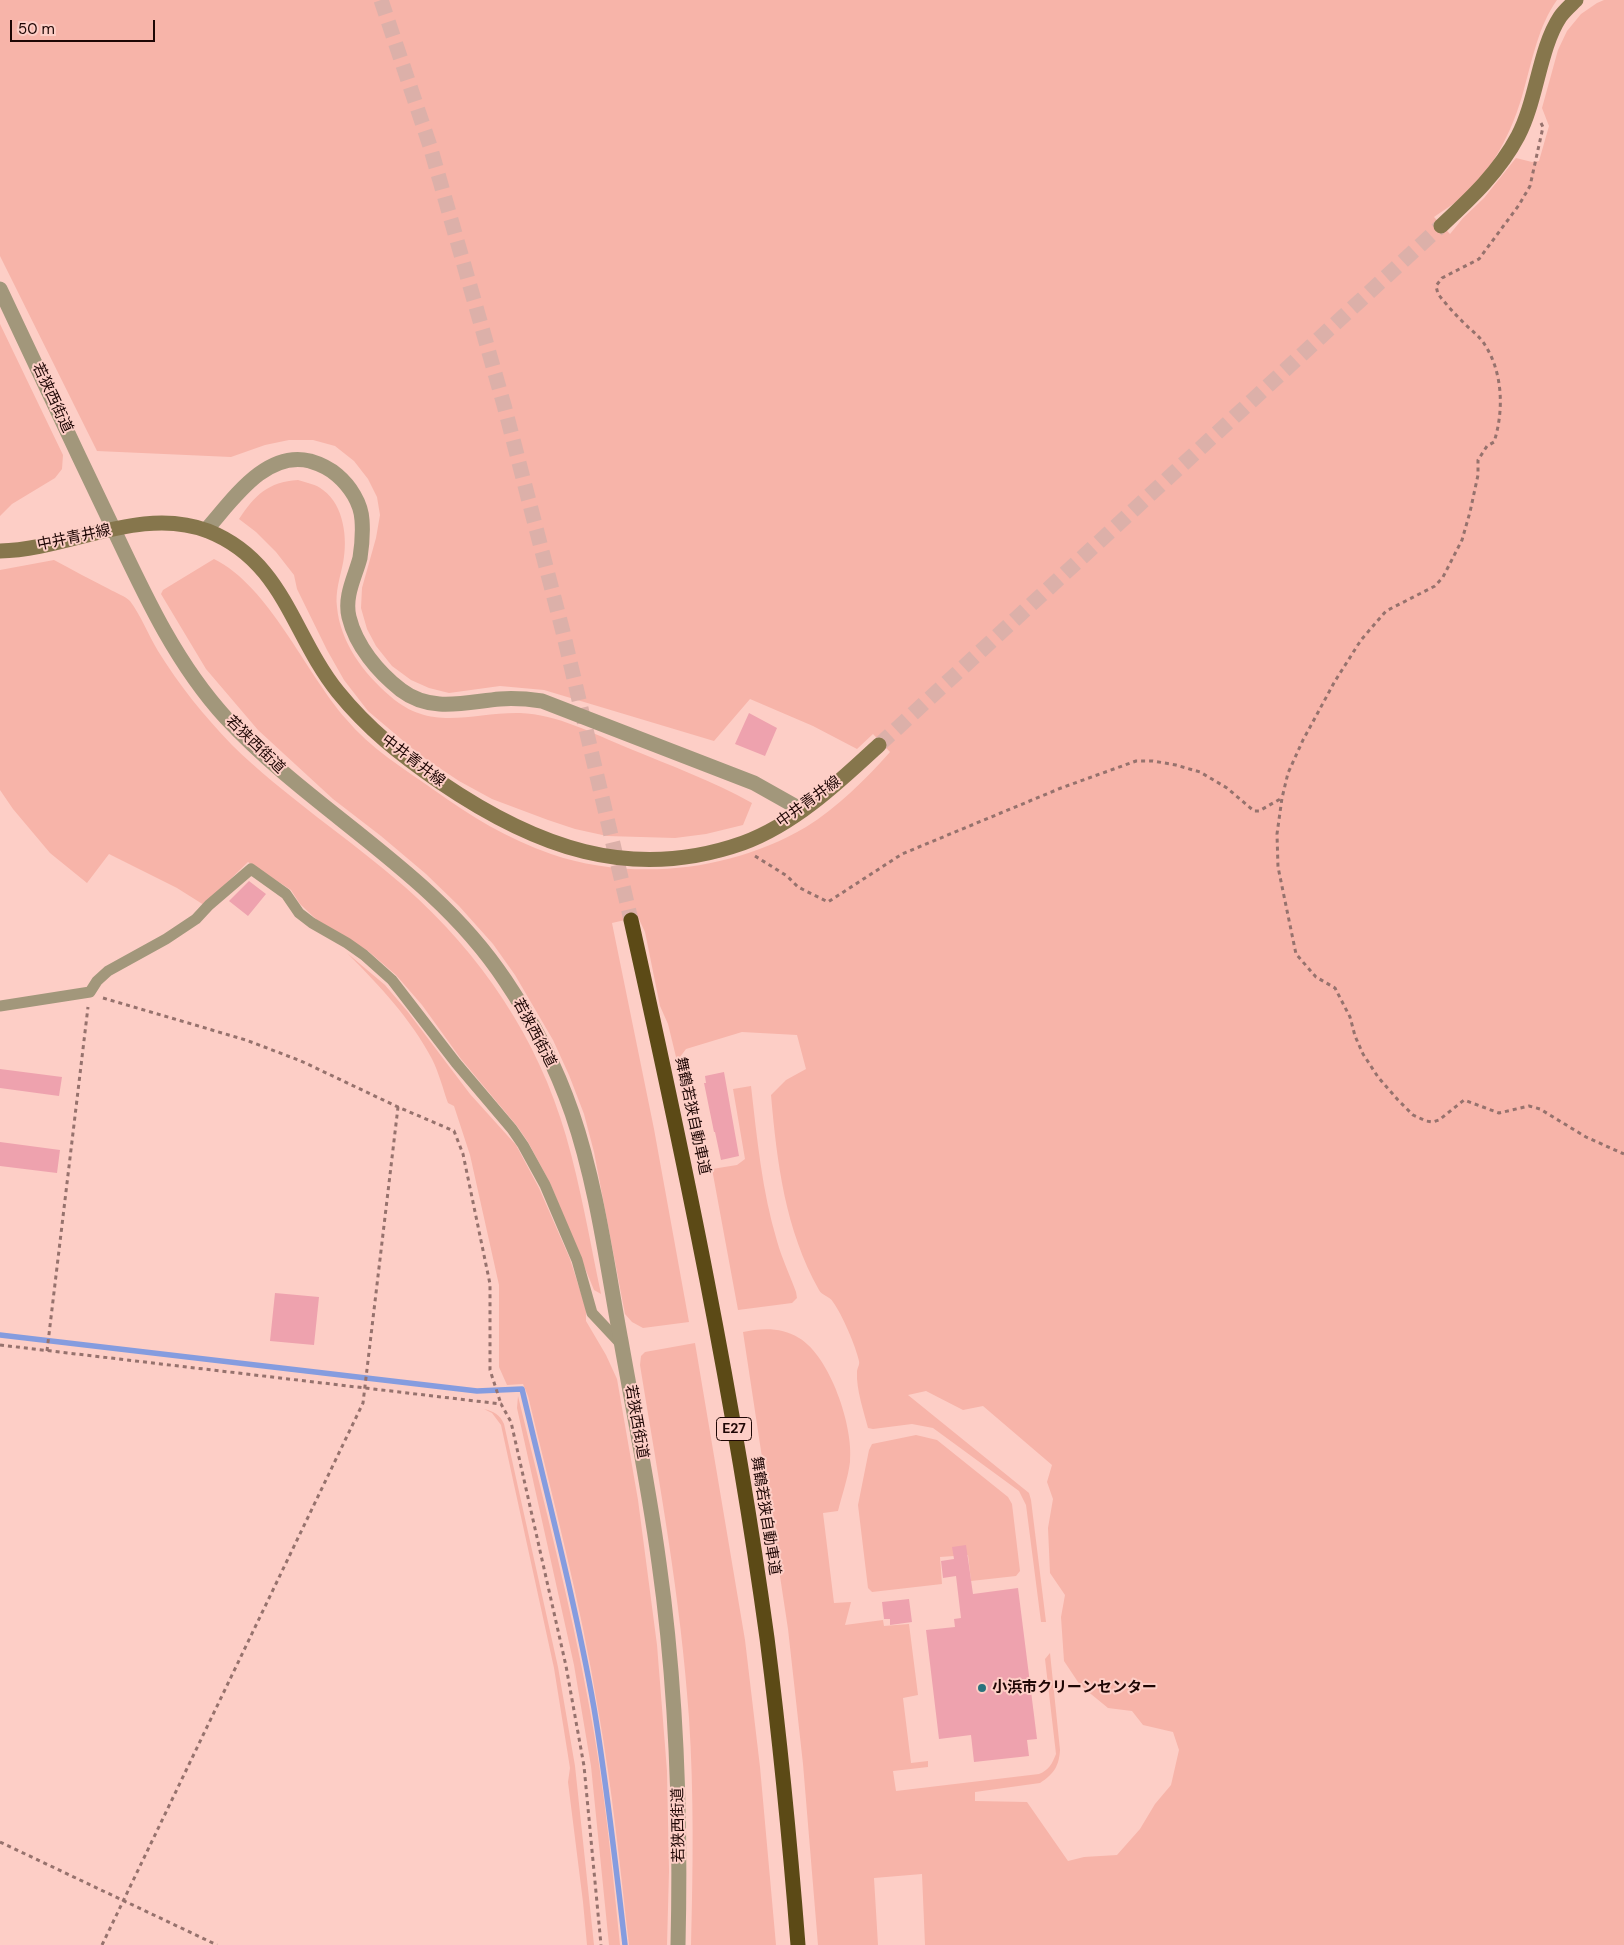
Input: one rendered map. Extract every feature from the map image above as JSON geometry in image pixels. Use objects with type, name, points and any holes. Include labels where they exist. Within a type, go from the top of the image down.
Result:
[{"type":"highway","name":"舞鶴若狭自動車道","points":[[631,920],[703,1257],[746,1503],[767,1638],[782,1767],[798,1945]]},
{"type":"main road","points":[[1442,226],[1497,170],[1518,136],[1532,101],[1551,37],[1560,17],[1576,0]]},
{"type":"main road","name":"中井青井線","points":[[0,551],[55,543],[140,524],[174,524],[206,530],[230,542],[252,559],[276,586],[335,688],[361,720],[417,766],[486,812],[517,829],[575,850],[613,857],[651,859],[715,852],[745,842],[775,827],[802,810],[832,788],[879,745]]},
{"type":"street","name":"若狭西街道","points":[[0,289],[134,573],[173,646],[209,699],[269,760],[433,896],[474,940],[504,978],[541,1042],[572,1113],[592,1191],[651,1507],[669,1644],[680,1828],[678,1945]]},
{"type":"street","points":[[206,530],[238,493],[258,474],[277,462],[298,458],[318,464],[332,471],[345,482],[356,498],[362,517],[362,542],[348,596],[348,614],[354,634],[367,655],[383,674],[402,691],[427,702],[453,706],[500,699],[542,701],[754,783],[802,810]]},
{"type":"lane","points":[[0,1006],[90,992],[97,981],[108,971],[166,939],[196,919],[209,905],[251,869],[286,894],[299,913],[312,923],[347,942],[392,980],[456,1063],[512,1129],[523,1145],[548,1194],[577,1260],[592,1312],[621,1344]]},
{"type":"path","points":[[1532,101],[1543,127],[1530,186],[1519,205],[1479,259],[1442,278],[1436,286],[1438,294],[1484,344],[1494,362],[1498,382],[1500,405],[1498,430],[1494,442],[1488,446],[1478,460],[1476,490],[1462,540],[1443,577],[1435,586],[1386,611],[1361,640],[1335,681],[1303,740],[1288,773],[1277,834],[1278,867],[1296,954],[1316,977],[1335,988],[1350,1017],[1355,1036],[1363,1054],[1378,1077],[1413,1115],[1426,1122],[1433,1122],[1439,1120],[1464,1100],[1499,1113],[1529,1106],[1540,1109],[1586,1137],[1624,1154]]},
{"type":"path","points":[[745,842],[749,852],[787,876],[798,887],[828,902],[902,854],[1061,788],[1136,761],[1153,761],[1200,772],[1227,788],[1254,811],[1259,811],[1282,798]]},
{"type":"path","points":[[47,1351],[90,992],[246,1040],[301,1061],[454,1131],[462,1154],[490,1284],[490,1370],[501,1404],[511,1422],[566,1666],[584,1766],[601,1945]]},
{"type":"path","points":[[102,1945],[363,1403],[398,1107]]},
{"type":"path","points":[[0,1345],[501,1404]]},
{"type":"path","points":[[0,1842],[217,1945]]},
{"type":"shaded area","points":[[0,0],[1557,0],[1545,21],[1533,54],[1514,121],[1499,151],[1480,179],[1469,191],[1434,217],[1450,234],[1463,218],[1484,198],[1516,158],[1532,162],[1539,161],[1549,126],[1542,108],[1558,50],[1567,31],[1581,14],[1597,3],[1604,0],[1624,0],[1624,1945],[925,1945],[922,1874],[874,1878],[878,1945],[818,1945],[803,1764],[788,1629],[743,1332],[771,1329],[786,1332],[799,1338],[821,1360],[838,1394],[844,1412],[850,1447],[848,1474],[838,1511],[823,1513],[834,1603],[851,1602],[845,1625],[883,1620],[884,1626],[909,1624],[918,1695],[903,1698],[911,1763],[928,1761],[928,1767],[893,1771],[896,1791],[1039,1774],[1048,1769],[1056,1754],[1045,1659],[1050,1653],[1060,1750],[1057,1765],[1052,1773],[1040,1783],[975,1792],[975,1801],[1027,1802],[1068,1861],[1084,1857],[1117,1855],[1140,1829],[1155,1804],[1171,1785],[1179,1750],[1173,1732],[1143,1725],[1132,1711],[1108,1708],[1080,1685],[1064,1661],[1061,1617],[1065,1595],[1050,1573],[1048,1528],[1053,1499],[1047,1482],[1052,1465],[983,1406],[963,1410],[926,1391],[908,1395],[1029,1493],[1046,1622],[1041,1622],[1026,1505],[1019,1491],[933,1428],[912,1424],[868,1428],[858,1386],[857,1372],[859,1362],[855,1348],[837,1307],[832,1300],[820,1292],[807,1267],[790,1219],[784,1195],[776,1146],[771,1095],[786,1080],[806,1069],[797,1035],[742,1032],[686,1049],[677,1061],[668,1024],[660,1006],[645,932],[638,917],[612,923],[654,1129],[689,1322],[643,1328],[632,1322],[625,1314],[594,1152],[584,1114],[553,1040],[515,975],[493,944],[459,906],[426,874],[333,799],[258,730],[206,669],[161,594],[163,590],[214,559],[234,572],[252,589],[269,609],[331,700],[355,729],[376,748],[448,800],[490,826],[535,848],[582,863],[615,868],[682,868],[746,854],[777,842],[818,819],[851,792],[890,752],[873,734],[857,749],[813,726],[750,699],[714,741],[544,690],[500,686],[449,693],[429,688],[411,680],[392,666],[376,646],[367,629],[361,608],[362,588],[376,538],[380,515],[377,497],[368,479],[354,461],[335,446],[313,440],[289,440],[265,445],[231,457],[97,451],[0,256]]},
{"type":"shaded area","points":[[0,324],[63,455],[62,469],[55,478],[12,504],[0,516]]},
{"type":"shaded area","points":[[298,480],[323,490],[336,504],[340,513],[345,544],[337,596],[339,620],[348,645],[355,656],[371,678],[390,696],[421,714],[437,717],[453,718],[520,713],[548,717],[575,726],[706,780],[752,803],[743,825],[706,834],[675,838],[607,836],[575,829],[492,799],[459,781],[420,755],[368,711],[344,680],[297,589],[294,575],[276,552],[256,532],[239,519],[263,491],[278,484]]},
{"type":"shaded area","points":[[54,560],[130,601],[174,676],[232,745],[295,800],[362,851],[405,887],[433,913],[482,969],[504,1000],[523,1032],[540,1065],[554,1100],[576,1175],[601,1294],[594,1290],[550,1183],[528,1142],[461,1059],[422,1005],[396,975],[368,951],[317,920],[300,904],[291,890],[248,862],[204,905],[177,888],[109,854],[87,883],[50,853],[13,809],[0,790],[0,570]]},
{"type":"shaded area","points":[[347,953],[385,985],[408,1012],[470,1094],[516,1145],[539,1188],[570,1259],[586,1309],[586,1321],[606,1355],[617,1379],[638,1500],[657,1645],[667,1771],[669,1871],[667,1945],[629,1945],[603,1738],[583,1630],[528,1396],[523,1384],[507,1385],[499,1367],[499,1285],[470,1155],[454,1106],[448,1103],[439,1075],[424,1044],[394,1003]]},
{"type":"shaded area","points":[[751,1086],[767,1203],[779,1248],[797,1298],[792,1303],[738,1310],[712,1169],[737,1165],[745,1159],[733,1089]]},
{"type":"shaded area","points":[[695,1343],[745,1640],[760,1767],[776,1945],[691,1945],[693,1860],[689,1718],[681,1629],[669,1541],[640,1365],[641,1356],[645,1352]]},
{"type":"shaded area","points":[[518,1396],[582,1666],[603,1795],[620,1945],[609,1945],[591,1766],[574,1665],[517,1408]]},
{"type":"shaded area","points":[[484,1409],[496,1414],[504,1424],[558,1667],[575,1766],[594,1945],[587,1945],[568,1782],[570,1768],[554,1668],[501,1425],[492,1413]]},
{"type":"shaded area","points":[[916,1435],[937,1440],[1008,1497],[1012,1504],[1020,1571],[1016,1576],[971,1581],[968,1555],[940,1557],[942,1584],[872,1592],[868,1588],[858,1505],[869,1450],[872,1444]]},
{"type":"building","points":[[749,713],[777,728],[765,756],[735,744]]},
{"type":"building","points":[[249,881],[266,894],[248,916],[229,901]]},
{"type":"building","points":[[0,1069],[62,1077],[59,1096],[0,1088]]},
{"type":"building","points":[[724,1072],[739,1156],[721,1160],[704,1083],[706,1083],[705,1076]]},
{"type":"building","points":[[0,1142],[60,1150],[57,1173],[0,1166]]},
{"type":"building","points":[[275,1293],[319,1297],[314,1345],[270,1341]]},
{"type":"building","name":"小浜市クリーンセンター","points":[[966,1545],[973,1594],[1018,1588],[1037,1739],[1027,1740],[1029,1756],[974,1762],[971,1735],[939,1739],[926,1630],[955,1627],[954,1619],[961,1618],[956,1576],[943,1578],[941,1561],[954,1559],[952,1547]]},
{"type":"building","points":[[909,1599],[912,1622],[890,1625],[890,1619],[884,1619],[882,1602]]},
{"type":"waterway","points":[[0,1335],[477,1391],[522,1389],[569,1588],[594,1708],[625,1945]]},
{"type":"tunnel","points":[[381,0],[430,146],[504,405],[563,632],[631,920]]},
{"type":"tunnel","points":[[879,745],[1441,226]]},
{"type":"place","name":"小浜市クリーンセンター","points":[[982,1688]]}]
